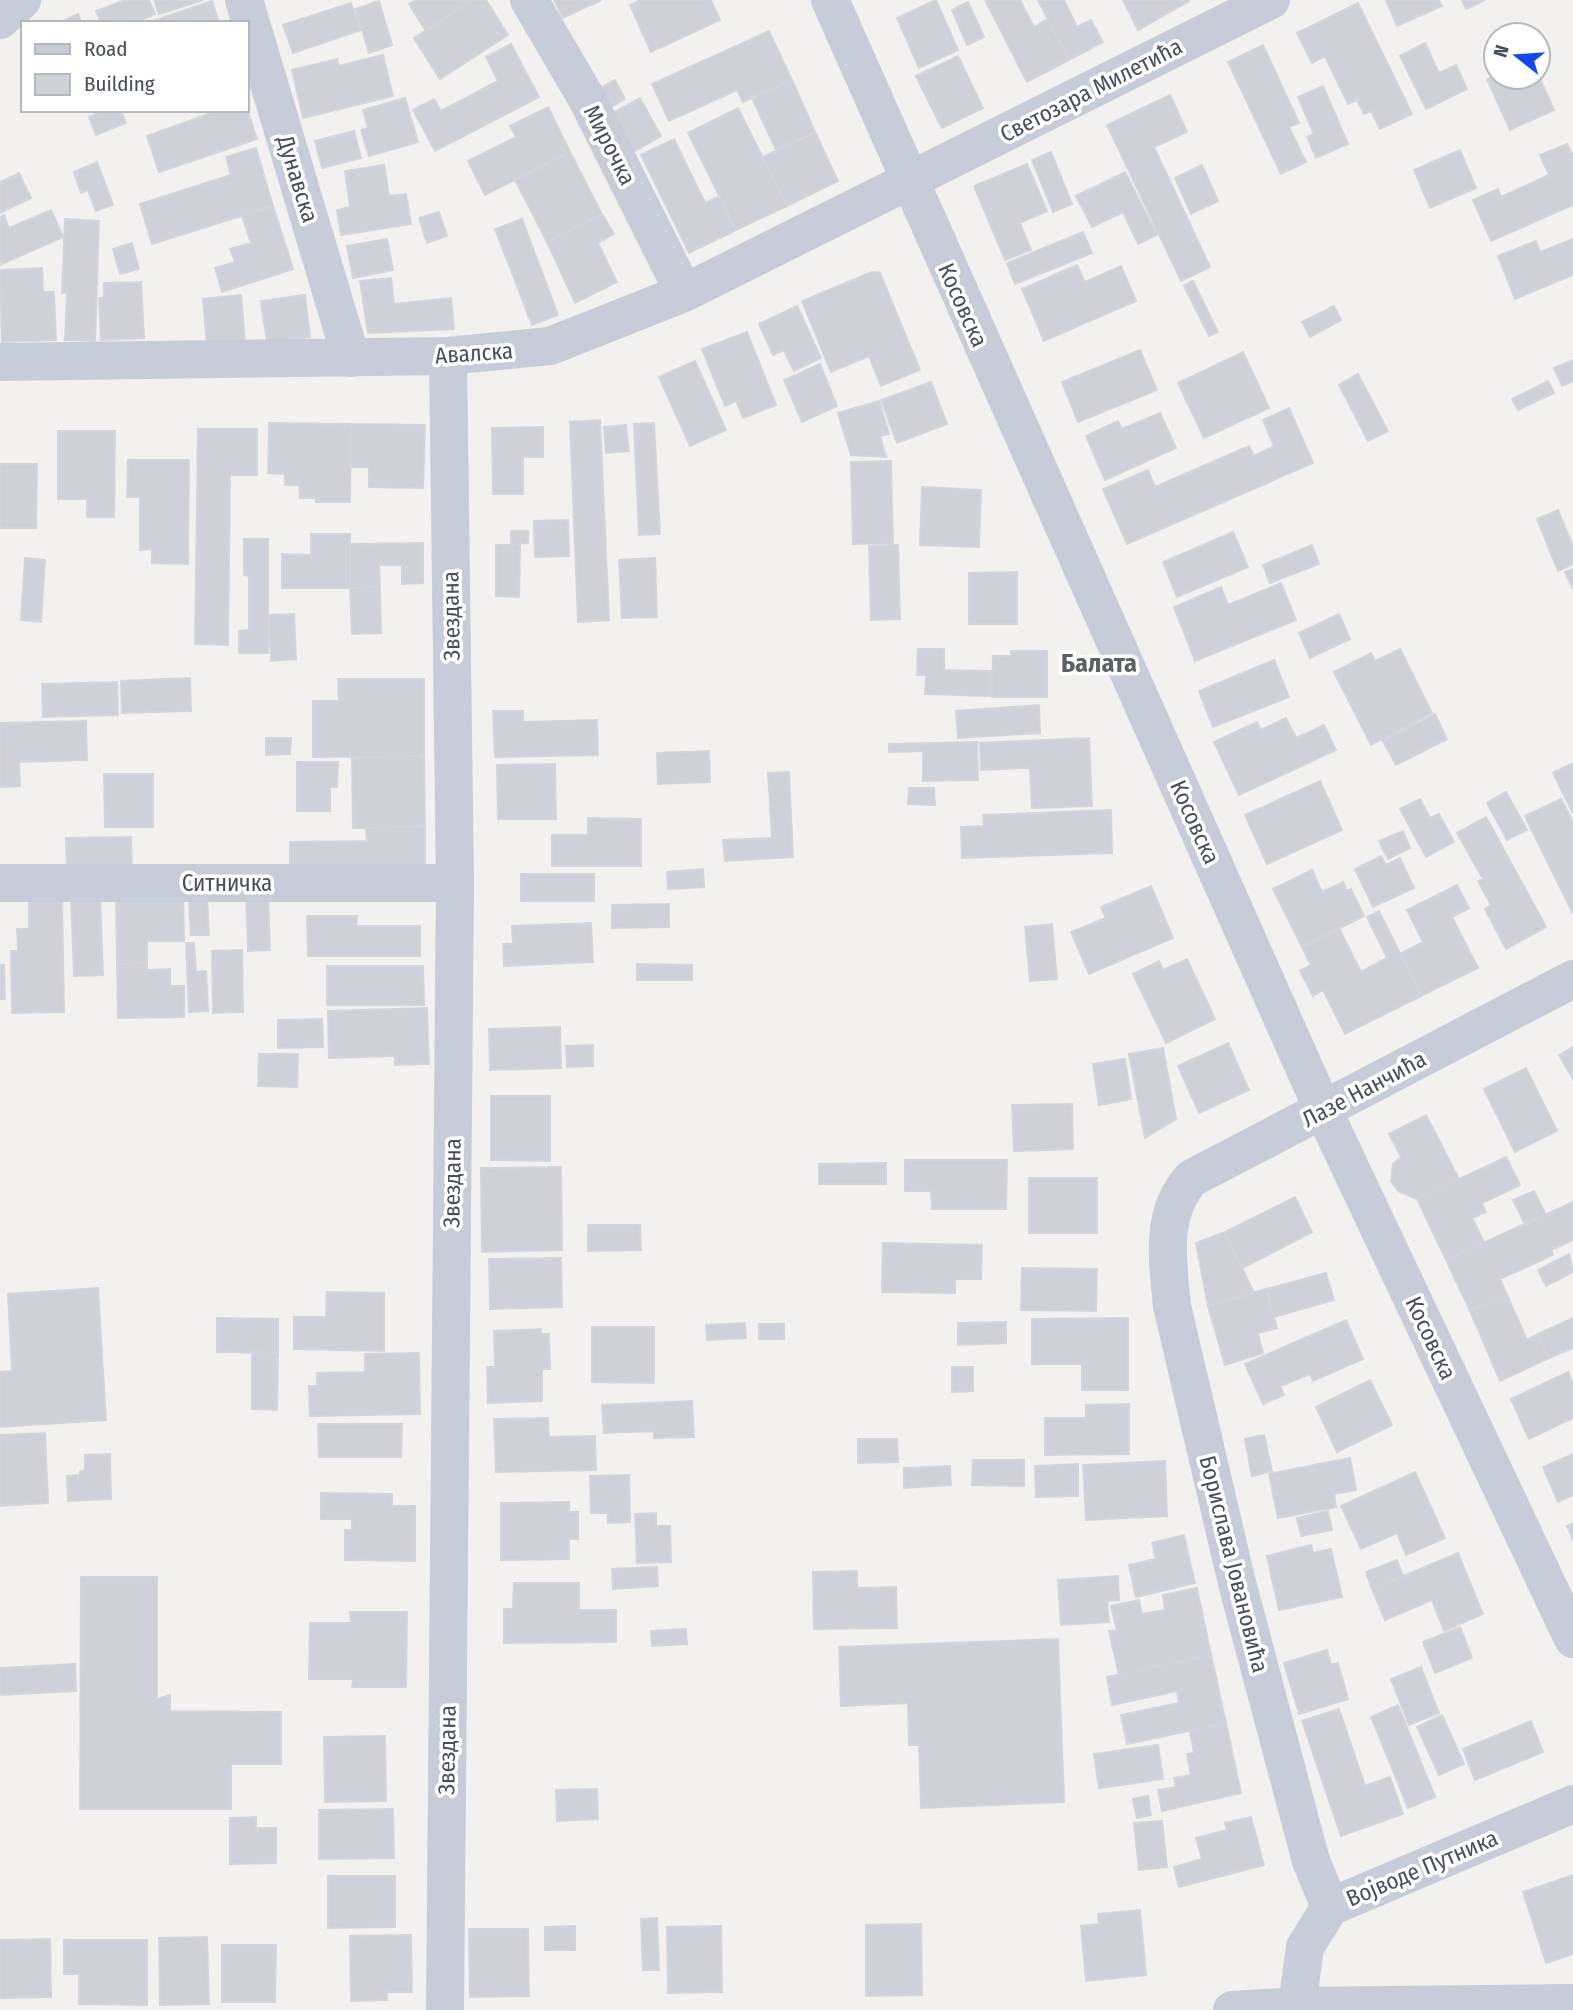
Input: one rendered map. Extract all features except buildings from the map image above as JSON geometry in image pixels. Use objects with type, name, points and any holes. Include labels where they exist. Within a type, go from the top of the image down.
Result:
[{"type":"street","points":[[0,20],[22,0]]},
{"type":"street","name":"Дунавска","points":[[244,0],[351,358]]},
{"type":"street","name":"Мирочка","points":[[528,0],[587,99],[684,293]]},
{"type":"street","name":"Косовска","points":[[830,0],[911,180],[927,224],[1323,1110],[1573,1639]]},
{"type":"street","name":"Светозара Милетића","points":[[911,180],[1271,0]]},
{"type":"street","name":"Авалска","points":[[0,362],[448,356],[550,346],[684,293],[911,180]]},
{"type":"street","name":"Звездана","points":[[445,2010],[455,883],[448,356]]},
{"type":"street","name":"Ситничка","points":[[0,883],[455,883]]},
{"type":"street","name":"Лазе Нанчића","points":[[1170,1214],[1180,1191],[1192,1178],[1573,979]]},
{"type":"street","name":"Борислава Јовановића","points":[[1170,1214],[1168,1262],[1172,1306],[1269,1702],[1311,1861],[1331,1907]]},
{"type":"street","name":"Војводе Путника","points":[[1297,2006],[1305,1947],[1331,1907],[1573,1804]]},
{"type":"street","points":[[1232,2010],[1297,2006],[1573,2003]]},
{"type":"district","name":"Балата","points":[[1099,663]]}]
